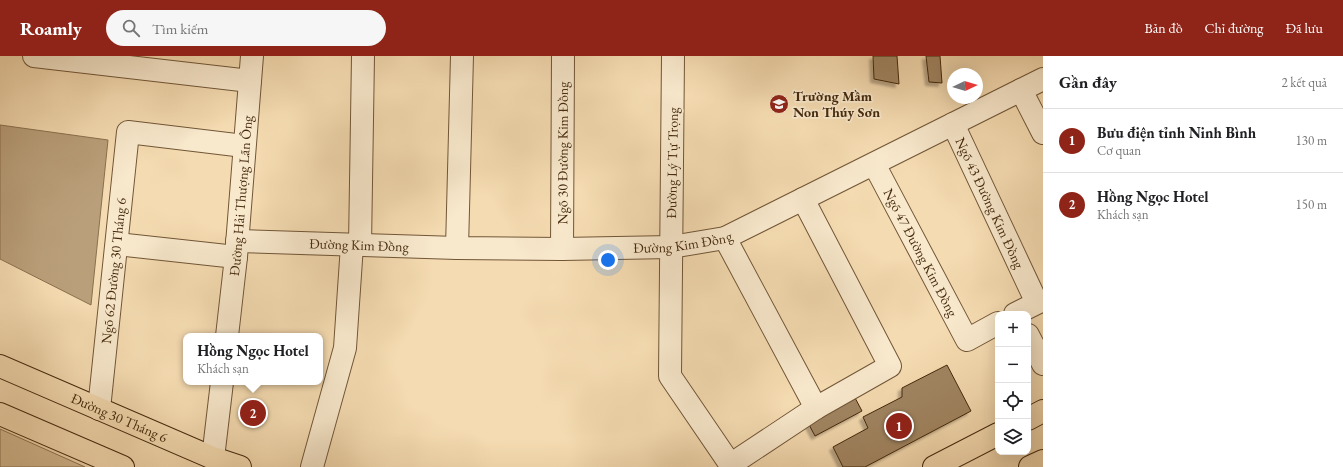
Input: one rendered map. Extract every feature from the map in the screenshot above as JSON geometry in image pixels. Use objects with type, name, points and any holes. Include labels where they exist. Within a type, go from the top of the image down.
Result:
[{"type":"main road","name":"Đường 30 Tháng 6","points":[[0,366],[99,409],[212,462],[240,467]]},
{"type":"main road","points":[[1031,417],[1043,411]]},
{"type":"main road","points":[[0,414],[123,467]]},
{"type":"main road","points":[[934,467],[995,436]]},
{"type":"main road","points":[[1030,467],[1043,461]]},
{"type":"street","points":[[38,56],[160,63],[250,81]]},
{"type":"street","name":"Đường Hải Thượng Lãn Ông","points":[[227,333],[237,249],[252,56]]},
{"type":"street","points":[[312,467],[345,348],[356,245],[363,56]]},
{"type":"street","points":[[457,248],[462,56]]},
{"type":"street","name":"Ngõ 30 Đường Kim Đồng","points":[[562,249],[563,56]]},
{"type":"street","name":"Đường Lý Tự Trọng","points":[[673,56],[670,376],[731,466]]},
{"type":"street","name":"Đường Kim Đồng","points":[[117,244],[237,249],[356,245],[562,249],[671,247],[725,238],[1043,79]]},
{"type":"street","points":[[1021,90],[1043,133]]},
{"type":"street","name":"Ngõ 43 Đường Kim Đồng","points":[[953,124],[1037,303],[1022,311]]},
{"type":"street","name":"Ngõ 62 Đường 30 Tháng 6","points":[[99,409],[128,132],[244,146]]},
{"type":"street","name":"Ngõ 47 Đường Kim Đồng","points":[[874,164],[967,340],[995,325]]},
{"type":"street","points":[[731,466],[816,408],[890,366],[803,200]]},
{"type":"street","points":[[725,238],[816,408]]},
{"type":"street","points":[[1031,341],[1043,364]]},
{"type":"street","points":[[212,462],[222,385]]},
{"type":"shaded area","points":[[0,125],[108,140],[91,305],[0,259]]},
{"type":"shaded area","points":[[0,429],[85,467],[0,467]]},
{"type":"building","points":[[873,56],[897,56],[899,84],[874,79]]},
{"type":"building","points":[[926,56],[940,56],[942,83],[929,82]]},
{"type":"building","points":[[947,365],[971,411],[865,467],[843,467],[833,447],[868,428],[863,417],[902,397],[902,388]]},
{"type":"building","points":[[853,394],[862,411],[815,436],[806,419]]},
{"type":"place","name":"Trường Mầm Non Thúy Sơn","points":[[779,104]]},
{"type":"place","name":"Hồng Ngọc Hotel","points":[[253,413]]},
{"type":"place","name":"Bưu điện tỉnh Ninh Bình","points":[[899,426]]}]
